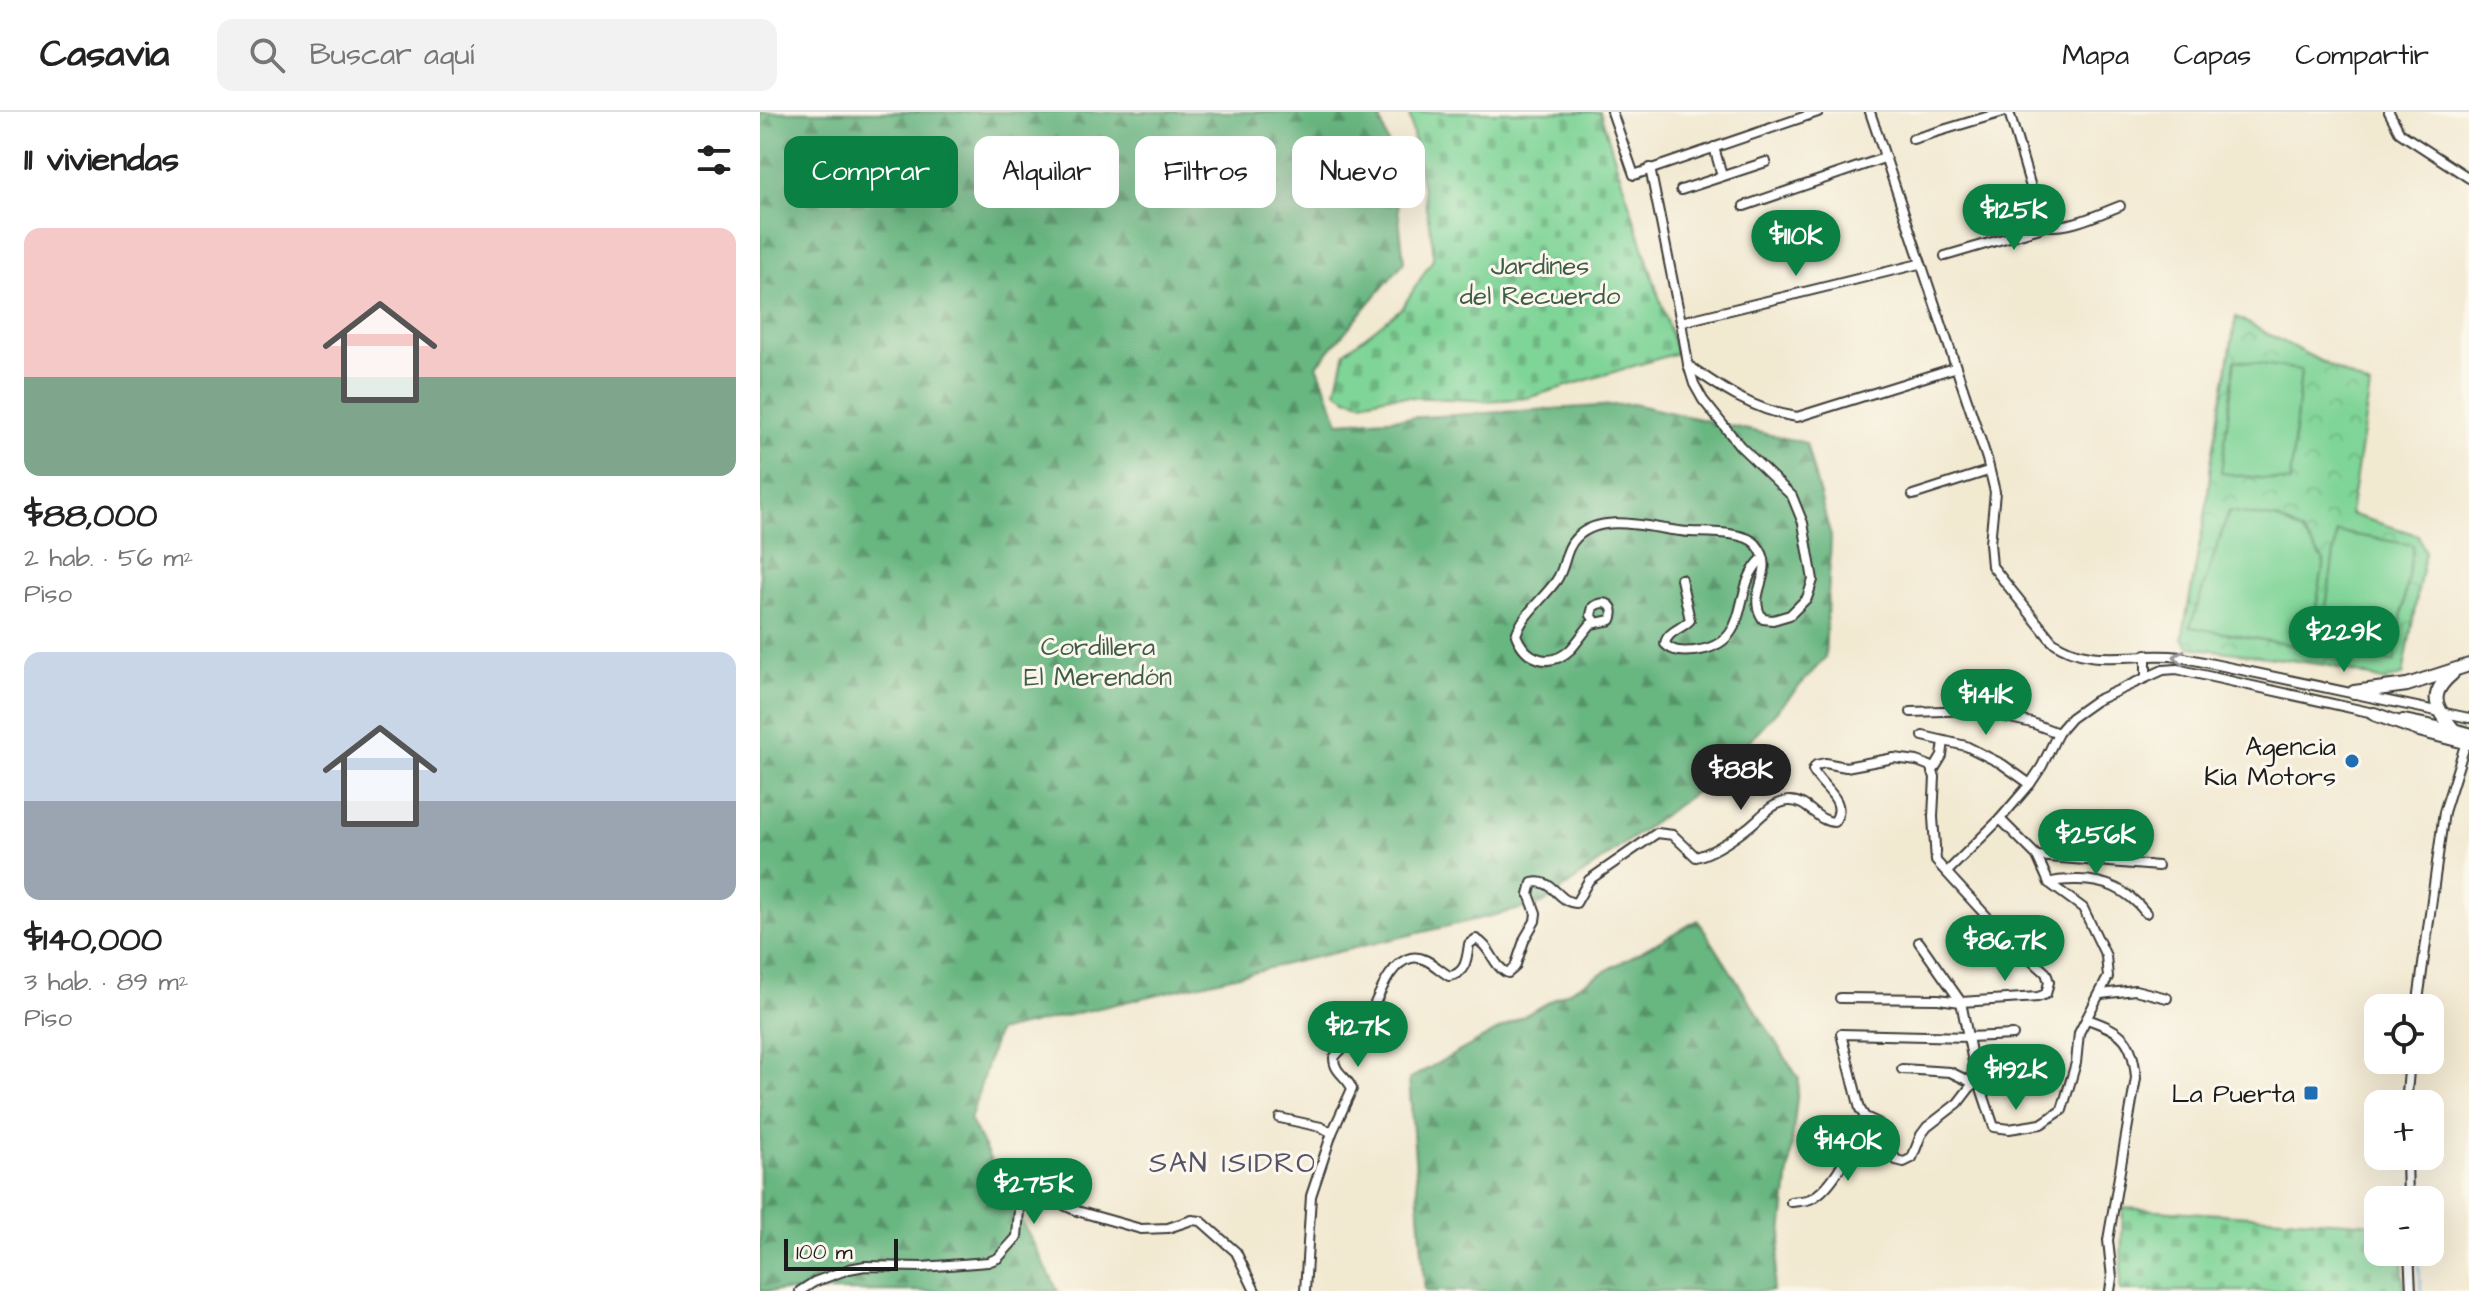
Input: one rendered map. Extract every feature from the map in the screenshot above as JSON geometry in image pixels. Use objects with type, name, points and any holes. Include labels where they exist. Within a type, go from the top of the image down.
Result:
[{"type":"highway","points":[[2354,692],[2407,685],[2466,666]]},
{"type":"highway","points":[[2453,729],[2440,711],[2436,697],[2439,688],[2466,666]]},
{"type":"highway","points":[[2374,714],[2408,727],[2468,740]]},
{"type":"main road","points":[[2453,729],[2468,740]]},
{"type":"street","points":[[1612,112],[1633,175],[1818,112]]},
{"type":"street","points":[[1870,112],[1987,459],[1995,492],[1990,543],[1992,566],[2052,641],[2064,650],[2097,658],[2166,655],[2327,686],[2469,718]]},
{"type":"street","points":[[1913,139],[2006,112],[2041,222],[2040,228],[1945,256]]},
{"type":"street","points":[[2389,112],[2400,133],[2469,178]]},
{"type":"street","points":[[1712,148],[1720,173]]},
{"type":"street","points":[[1744,206],[1884,158]]},
{"type":"street","points":[[1681,190],[1720,173],[1766,162]]},
{"type":"street","points":[[1596,622],[1570,650],[1553,659],[1541,660],[1531,655],[1521,646],[1516,635],[1520,623],[1559,577],[1565,555],[1577,536],[1595,526],[1646,524],[1671,531],[1750,538],[1763,558],[1765,571],[1755,602],[1763,619],[1773,620],[1790,615],[1807,598],[1813,580],[1803,523],[1792,496],[1740,446],[1694,384],[1650,168]]},
{"type":"street","points":[[2041,222],[2059,226],[2120,206]]},
{"type":"street","points":[[1681,322],[1919,264]]},
{"type":"street","points":[[1688,364],[1738,398],[1772,412],[1797,417],[1954,368]]},
{"type":"street","points":[[1913,495],[1988,471]]},
{"type":"street","points":[[1681,579],[1690,620],[1666,637],[1665,644],[1681,652],[1701,650],[1717,645],[1731,634],[1751,573],[1763,558]]},
{"type":"street","points":[[2146,654],[2146,677]]},
{"type":"street","points":[[2208,677],[2212,663]]},
{"type":"street","points":[[1947,872],[2030,784],[2058,733],[2071,718],[2095,701],[2163,670],[2177,669],[2323,704],[2453,729]]},
{"type":"street","points":[[2323,704],[2327,686]]},
{"type":"street","points":[[1911,712],[1975,710],[2032,723],[2058,733]]},
{"type":"street","points":[[1923,736],[1977,751],[2030,784]]},
{"type":"street","points":[[2419,994],[2444,812],[2468,740]]},
{"type":"street","points":[[1840,998],[1961,1002],[2046,994],[2049,982],[2039,965],[2001,932],[1938,865],[1934,853],[1933,771],[1942,756],[1944,741]]},
{"type":"street","points":[[1305,1291],[1311,1196],[1332,1133],[1352,1089],[1335,1068],[1334,1058],[1363,1028],[1393,971],[1403,961],[1416,957],[1430,962],[1447,975],[1457,974],[1464,967],[1469,944],[1476,939],[1483,943],[1502,971],[1508,973],[1512,971],[1535,921],[1536,913],[1529,894],[1532,883],[1549,884],[1564,900],[1576,903],[1589,880],[1651,835],[1663,832],[1673,835],[1692,855],[1700,856],[1747,829],[1781,803],[1801,803],[1826,822],[1834,822],[1839,815],[1837,802],[1832,792],[1814,774],[1814,766],[1819,764],[1846,767],[1894,758],[1925,762],[1933,771]]},
{"type":"street","points":[[1919,942],[1961,1002],[1975,1080],[1994,1127],[2009,1129],[2041,1124],[2062,1110],[2076,1063],[2079,1033],[2108,977],[2106,956],[2083,908],[2049,883],[2037,856],[2000,819]]},
{"type":"street","points":[[2037,856],[2158,866]]},
{"type":"street","points":[[2049,883],[2089,879],[2102,881],[2124,891],[2146,913]]},
{"type":"street","points":[[2101,994],[2135,990],[2167,998]]},
{"type":"street","points":[[2087,1019],[2114,1028],[2129,1046],[2135,1062],[2136,1078],[2108,1240],[2112,1278],[2110,1291]]},
{"type":"street","points":[[1975,1080],[1958,1103],[1927,1127],[1912,1158],[1904,1162],[1896,1160],[1878,1123],[1865,1117],[1856,1097],[1841,1034],[2013,1035]]},
{"type":"street","points":[[1902,1069],[1943,1070],[1975,1080]]},
{"type":"street","points":[[1791,1202],[1812,1198],[1829,1182],[1865,1117]]},
{"type":"street","points":[[1280,1118],[1321,1127],[1332,1133]]},
{"type":"street","points":[[800,1291],[814,1282],[865,1266],[922,1267],[988,1262],[998,1258],[1017,1237],[1020,1196],[1027,1191],[1077,1211],[1141,1229],[1168,1228],[1192,1220],[1201,1221],[1236,1252],[1255,1291]]},
{"type":"street","points":[[2410,1266],[2411,1291]]},
{"type":"green space","name":"Cordillera El Merendón","points":[[760,112],[1378,112],[1386,136],[1292,136],[1292,208],[1398,208],[1404,262],[1317,365],[1339,422],[1633,404],[1806,443],[1831,537],[1825,658],[1717,776],[1542,904],[997,1032],[970,1120],[1058,1291],[760,1291]]},
{"type":"green space","name":"Jardines del Recuerdo","points":[[1409,112],[1600,112],[1677,353],[1527,398],[1490,401],[1389,396],[1362,402],[1336,391],[1345,352],[1402,308],[1433,259],[1425,201],[1425,136],[1413,136]]},
{"type":"green space","points":[[2236,317],[2370,387],[2350,514],[2418,535],[2425,552],[2403,675],[2386,681],[2327,665],[2190,647],[2182,639],[2207,505],[2211,463]]},
{"type":"green space","points":[[2235,360],[2301,370],[2290,482],[2221,473]]},
{"type":"green space","points":[[2229,511],[2278,519],[2302,532],[2324,561],[2309,648],[2190,627]]},
{"type":"green space","points":[[2337,532],[2413,545],[2394,662],[2320,649]]},
{"type":"green space","points":[[1698,920],[1799,1079],[1782,1234],[1772,1291],[1425,1291],[1409,1079]]},
{"type":"green space","points":[[2123,1208],[2364,1223],[2364,1266],[2403,1266],[2404,1291],[2120,1291]]},
{"type":"waterway","points":[[2416,1170],[2417,1186]]},
{"type":"waterway","points":[[2419,1266],[2421,1291]]},
{"type":"place","name":"Agencia Kia Motors","points":[[2352,761]]},
{"type":"place","name":"La Puerta","points":[[2311,1093]]},
{"type":"district","name":"SAN ISIDRO","points":[[1233,1162]]}]
